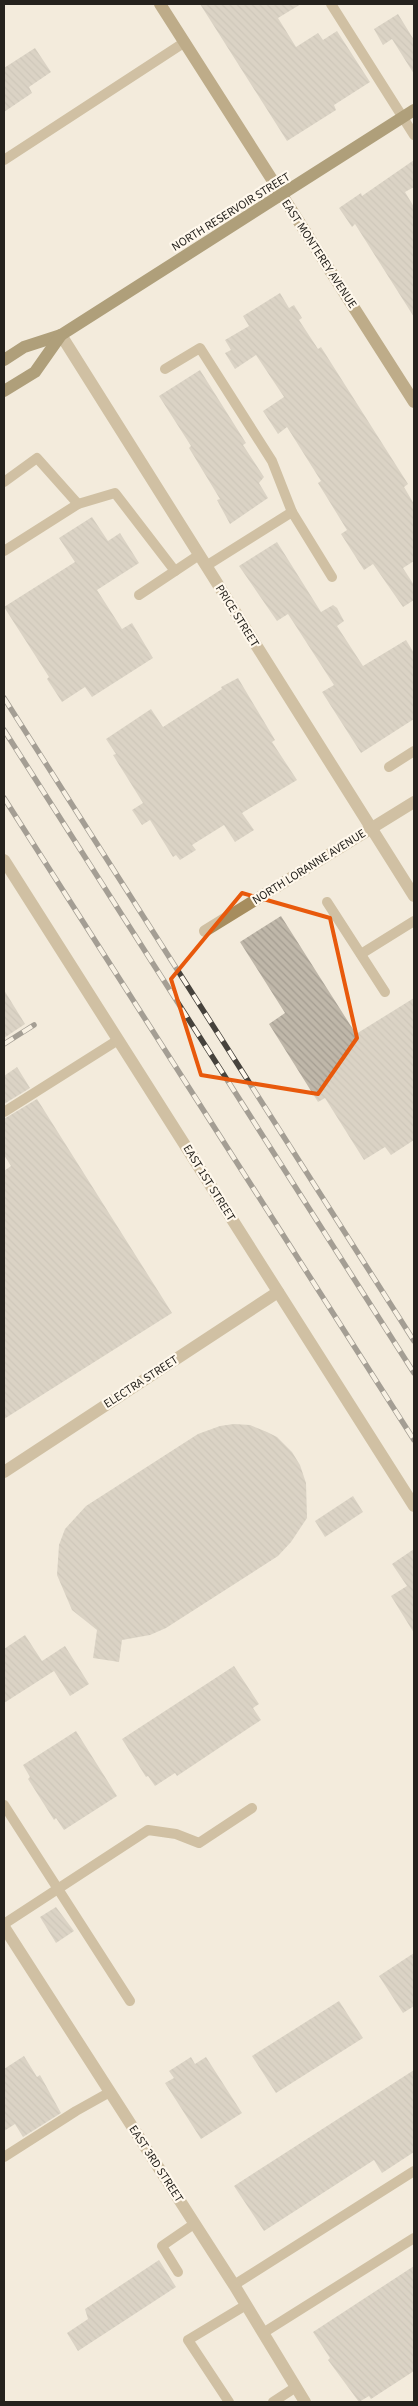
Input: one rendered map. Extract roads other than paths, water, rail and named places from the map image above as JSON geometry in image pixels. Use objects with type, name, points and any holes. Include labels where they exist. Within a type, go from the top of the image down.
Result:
[{"type":"main road","name":"NORTH RESERVOIR STREET","points":[[4,360],[24,347],[61,335],[282,196],[414,110]]},
{"type":"main road","name":"NORTH RESERVOIR STREET","points":[[4,392],[35,372],[61,335]]},
{"type":"street","name":"EAST MONTEREY AVENUE","points":[[160,4],[414,402]]},
{"type":"street","name":"PRICE STREET","points":[[61,335],[414,896]]},
{"type":"street","name":"NORTH LORANNE AVENUE","points":[[205,931],[414,802]]},
{"type":"street","name":"EAST 1ST STREET","points":[[4,860],[414,1506]]},
{"type":"street","name":"ELECTRA STREET","points":[[4,1472],[278,1292]]},
{"type":"street","name":"EAST 3RD STREET","points":[[4,1926],[234,2285],[305,2402]]},
{"type":"lane","points":[[331,4],[414,135]]},
{"type":"lane","points":[[4,160],[185,42]]},
{"type":"lane","points":[[165,369],[200,348],[272,461],[292,512],[332,577]]},
{"type":"lane","points":[[4,482],[37,458],[78,504]]},
{"type":"lane","points":[[4,551],[78,504],[115,493],[175,571]]},
{"type":"lane","points":[[206,566],[292,512]]},
{"type":"lane","points":[[139,595],[199,555]]},
{"type":"lane","points":[[389,767],[414,751]]},
{"type":"lane","points":[[327,902],[385,992]]},
{"type":"lane","points":[[361,954],[414,921]]},
{"type":"lane","points":[[4,1112],[118,1040]]},
{"type":"lane","points":[[4,1805],[130,2001]]},
{"type":"lane","points":[[4,1926],[58,1888],[148,1830],[176,1834],[199,1843],[252,1808]]},
{"type":"lane","points":[[4,2156],[110,2092]]},
{"type":"lane","points":[[234,2285],[414,2171]]},
{"type":"lane","points":[[178,2272],[162,2246],[194,2224]]},
{"type":"lane","points":[[263,2333],[414,2238]]},
{"type":"lane","points":[[229,2402],[188,2340],[246,2305]]},
{"type":"lane","points":[[273,2402],[296,2387]]},
{"type":"railway","points":[[4,698],[414,1341]]},
{"type":"railway","points":[[4,730],[414,1373]]},
{"type":"railway","points":[[4,798],[414,1440]]},
{"type":"railway","points":[[4,1044],[34,1025]]}]
